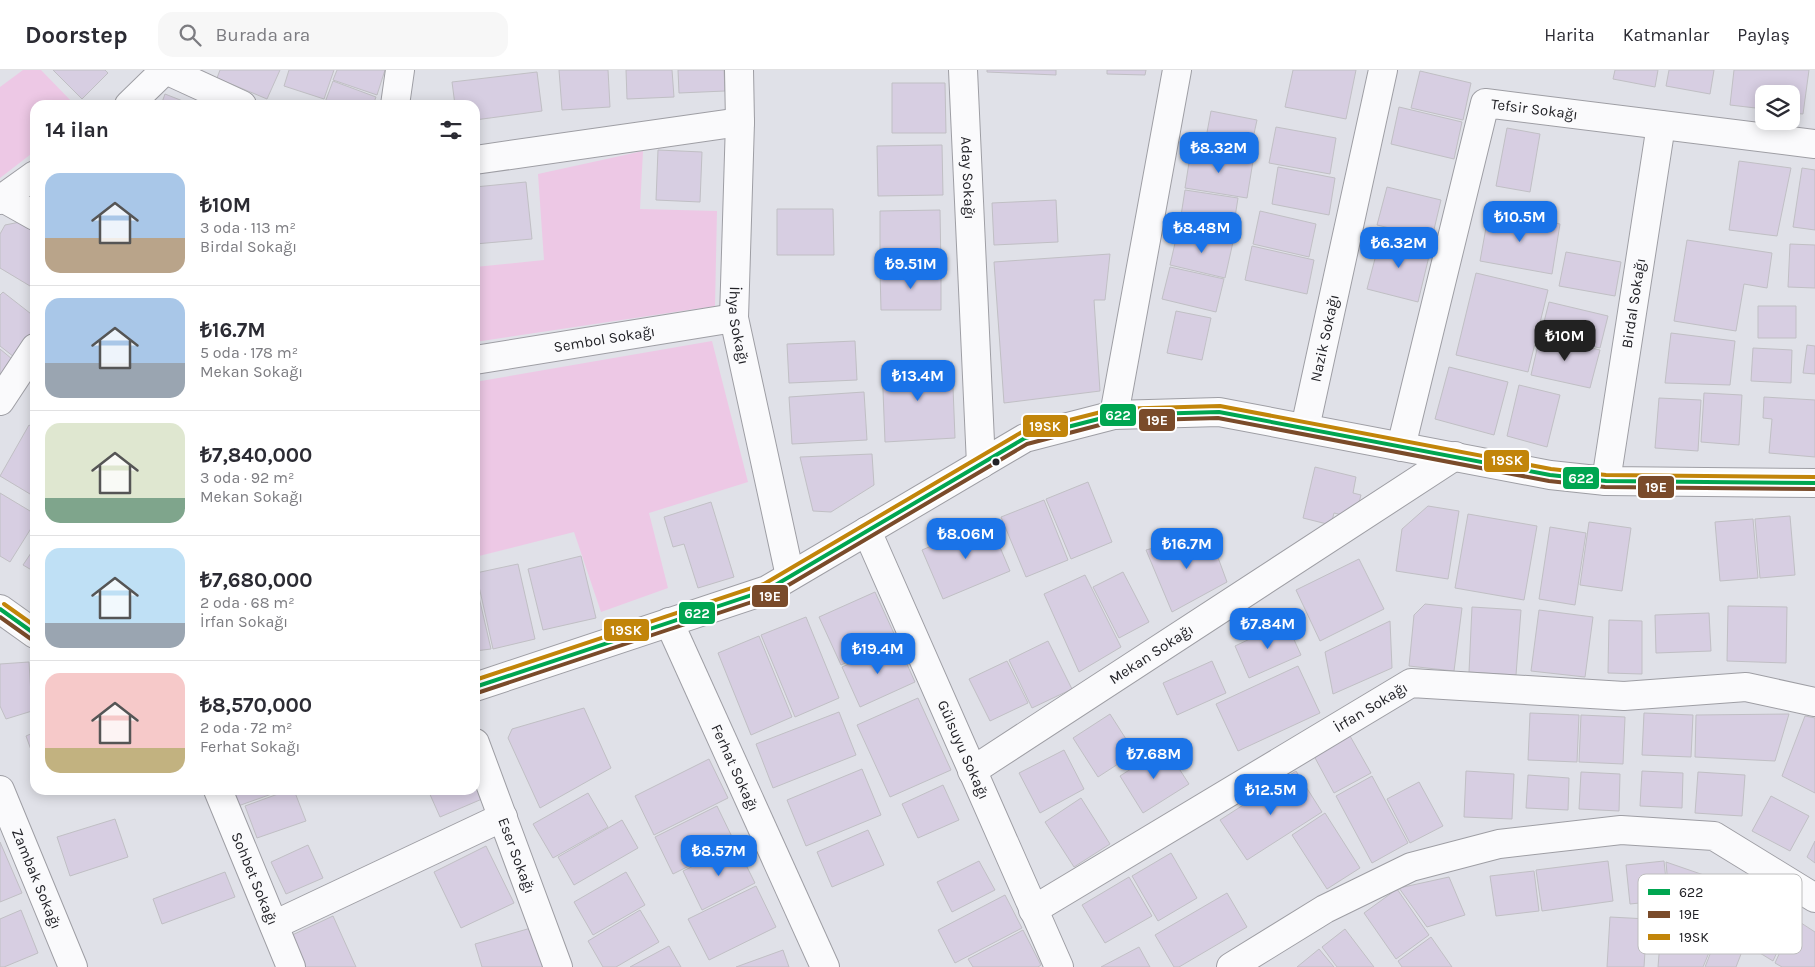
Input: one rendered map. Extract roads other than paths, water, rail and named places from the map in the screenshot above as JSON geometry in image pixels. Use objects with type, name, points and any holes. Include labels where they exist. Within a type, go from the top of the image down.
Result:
[{"type":"street","points":[[134,100],[166,70],[231,100]]},
{"type":"street","points":[[396,100],[400,70]]},
{"type":"street","name":"İhya Sokağı","points":[[739,70],[740,122],[734,318],[790,576]]},
{"type":"street","name":"Aday Sokağı","points":[[963,70],[981,464]]},
{"type":"street","points":[[1114,416],[1177,70]]},
{"type":"street","name":"Nazik Sokağı","points":[[1304,428],[1383,70]]},
{"type":"street","name":"Tefsir Sokağı","points":[[1401,447],[1484,103],[1815,144]]},
{"type":"street","points":[[480,159],[740,122]]},
{"type":"street","name":"Birdal Sokağı","points":[[1606,481],[1662,125]]},
{"type":"street","points":[[30,179],[1,199],[30,214]]},
{"type":"street","name":"Sembol Sokağı","points":[[480,359],[734,318]]},
{"type":"street","points":[[0,401],[30,356]]},
{"type":"street","points":[[480,685],[767,590],[1025,438],[1114,416],[1219,412],[1550,474],[1606,481],[1815,483]]},
{"type":"street","name":"Mekan Sokağı","points":[[972,771],[1455,456]]},
{"type":"street","name":"Gülsuyu Sokağı","points":[[867,531],[1058,967]]},
{"type":"street","points":[[0,609],[30,630]]},
{"type":"street","name":"Ferhat Sokağı","points":[[669,622],[825,967]]},
{"type":"street","name":"İrfan Sokağı","points":[[1033,910],[1411,683],[1624,696],[1746,687],[1815,702]]},
{"type":"street","name":"Eser Sokağı","points":[[480,757],[558,967]]},
{"type":"street","name":"Zambak Sokağı","points":[[0,790],[73,967]]},
{"type":"street","name":"Sohbet Sokağı","points":[[220,795],[291,967]]},
{"type":"street","points":[[274,925],[502,817]]},
{"type":"street","points":[[1231,967],[1325,909],[1411,867],[1499,844],[1620,830],[1714,836],[1776,874]]},
{"type":"street","points":[[1802,890],[1815,898]]}]
